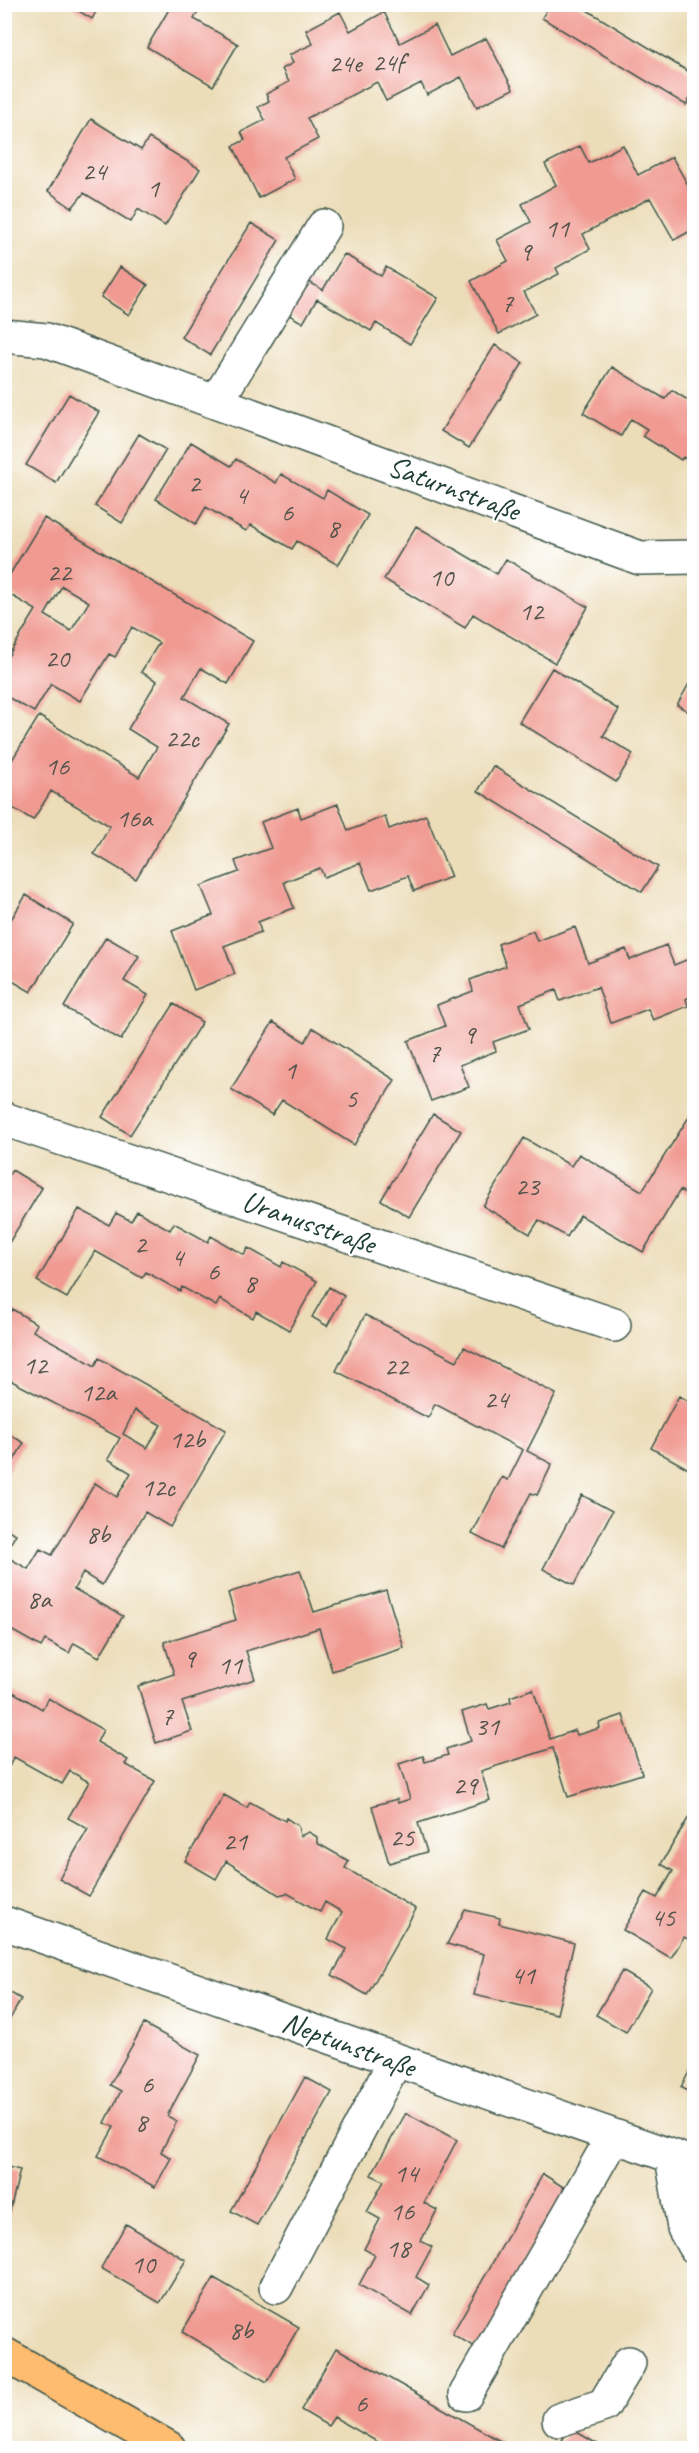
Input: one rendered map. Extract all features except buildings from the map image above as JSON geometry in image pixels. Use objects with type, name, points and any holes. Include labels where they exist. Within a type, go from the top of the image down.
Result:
[{"type":"main road","points":[[4,2354],[169,2448]]},
{"type":"street","points":[[216,402],[324,226]]},
{"type":"street","name":"Saturnstraße","points":[[4,336],[46,340],[640,558],[694,557]]},
{"type":"street","name":"Uranusstraße","points":[[4,1119],[614,1325]]},
{"type":"street","name":"Neptunstraße","points":[[4,1923],[683,2161]]},
{"type":"street","points":[[276,2287],[395,2061]]},
{"type":"street","points":[[466,2394],[613,2137]]},
{"type":"street","points":[[683,2161],[684,2228],[694,2246]]},
{"type":"street","points":[[559,2420],[604,2405],[629,2363]]}]
